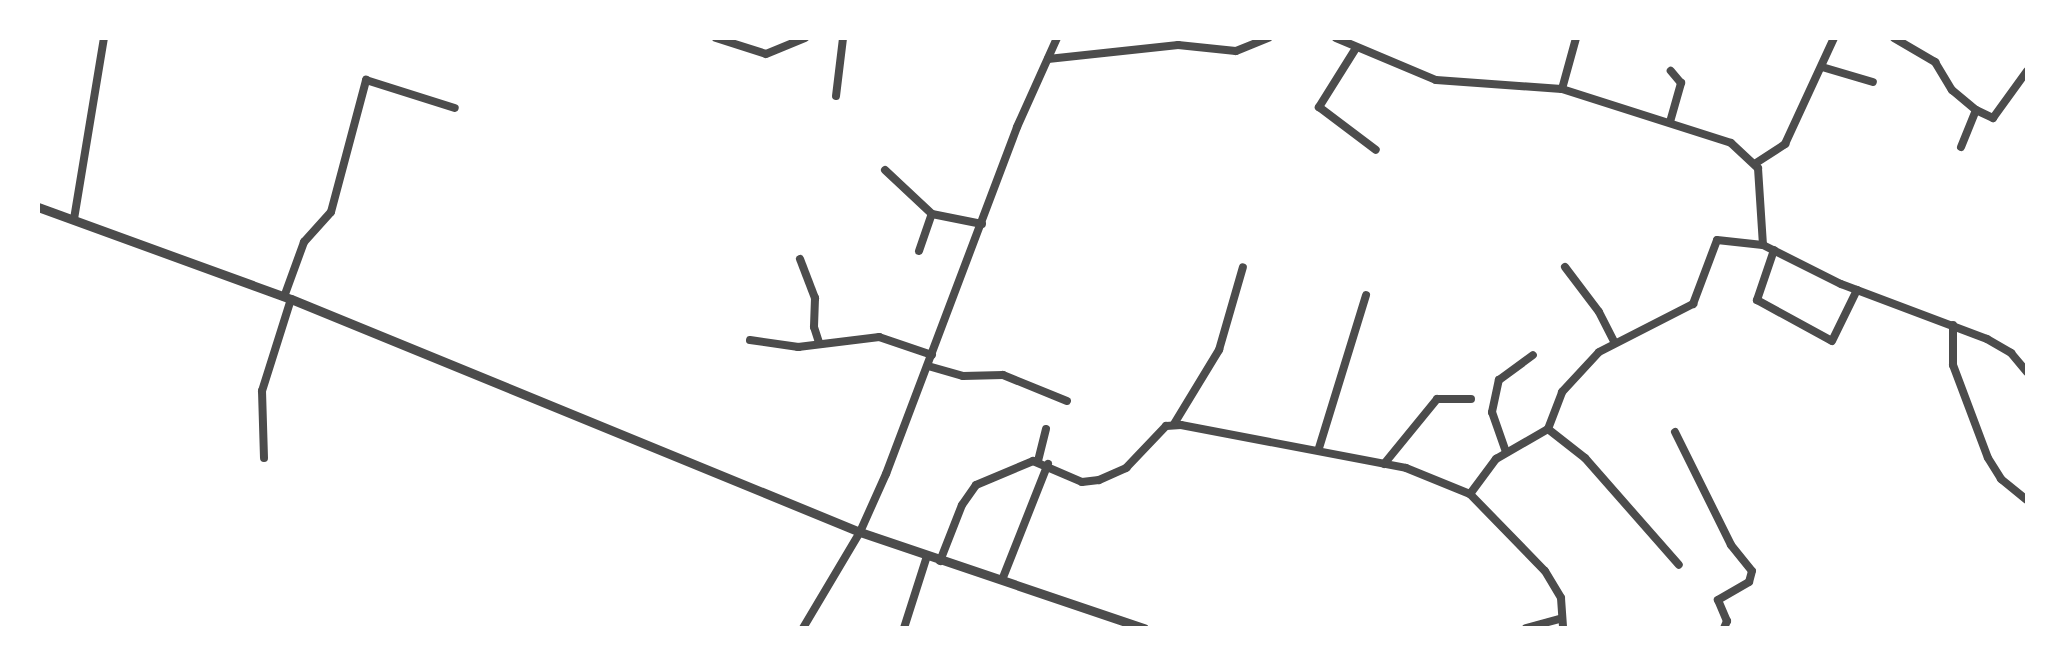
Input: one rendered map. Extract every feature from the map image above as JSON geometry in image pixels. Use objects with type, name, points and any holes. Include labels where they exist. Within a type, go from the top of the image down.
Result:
[{"type":"street","points":[[74,219],[104,38]]},
{"type":"street","points":[[716,38],[766,54],[805,38]]},
{"type":"street","points":[[836,96],[843,38]]},
{"type":"street","points":[[803,628],[860,532],[1057,38]]},
{"type":"street","points":[[1048,59],[1178,45],[1236,51],[1268,38]]},
{"type":"street","points":[[1336,38],[1436,80],[1562,89],[1670,122],[1741,148],[1756,163],[1763,245]]},
{"type":"street","points":[[1562,89],[1576,38]]},
{"type":"street","points":[[1756,163],[1785,144],[1834,38]]},
{"type":"street","points":[[1894,38],[1935,62],[1952,90],[1976,110],[1993,118],[2027,71]]},
{"type":"street","points":[[1356,48],[1319,107],[1376,150]]},
{"type":"street","points":[[1822,67],[1873,82]]},
{"type":"street","points":[[1670,122],[1681,83],[1671,71]]},
{"type":"street","points":[[264,458],[262,391],[304,242],[331,212],[367,79],[455,108]]},
{"type":"street","points":[[1961,147],[1976,110]]},
{"type":"street","points":[[885,170],[932,214],[982,224]]},
{"type":"street","points":[[38,207],[288,298],[860,532],[1120,623],[1144,628]]},
{"type":"street","points":[[919,251],[932,214]]},
{"type":"street","points":[[1470,494],[1506,452],[1548,429],[1562,392],[1614,342],[1645,332],[1693,304],[1714,243],[1720,238],[1763,245],[1857,290],[1953,325],[2006,349],[2027,372]]},
{"type":"street","points":[[1774,250],[1757,300],[1832,341],[1857,290]]},
{"type":"street","points":[[800,259],[815,298],[814,327],[819,342]]},
{"type":"street","points":[[940,561],[962,505],[976,485],[1038,461],[1082,482],[1099,480],[1126,468],[1174,424],[1219,350],[1243,267]]},
{"type":"street","points":[[1565,267],[1614,342]]},
{"type":"street","points":[[1319,448],[1366,295]]},
{"type":"street","points":[[1953,325],[1953,365],[1988,458],[2001,479],[2027,500]]},
{"type":"street","points":[[750,340],[798,347],[879,337],[932,355]]},
{"type":"street","points":[[1506,452],[1492,412],[1499,380],[1533,355]]},
{"type":"street","points":[[928,366],[963,376],[1003,375],[1067,401]]},
{"type":"street","points":[[1384,464],[1437,399],[1471,399]]},
{"type":"street","points":[[1174,424],[1319,448],[1384,464],[1470,494],[1545,571],[1561,598],[1562,624],[1526,628]]},
{"type":"street","points":[[1038,461],[1046,429]]},
{"type":"street","points":[[1548,429],[1585,458],[1679,565]]},
{"type":"street","points":[[1675,432],[1731,545],[1752,571],[1749,582],[1718,600],[1727,621],[1724,628]]},
{"type":"street","points":[[1002,580],[1048,464]]},
{"type":"street","points":[[904,628],[927,556]]}]
